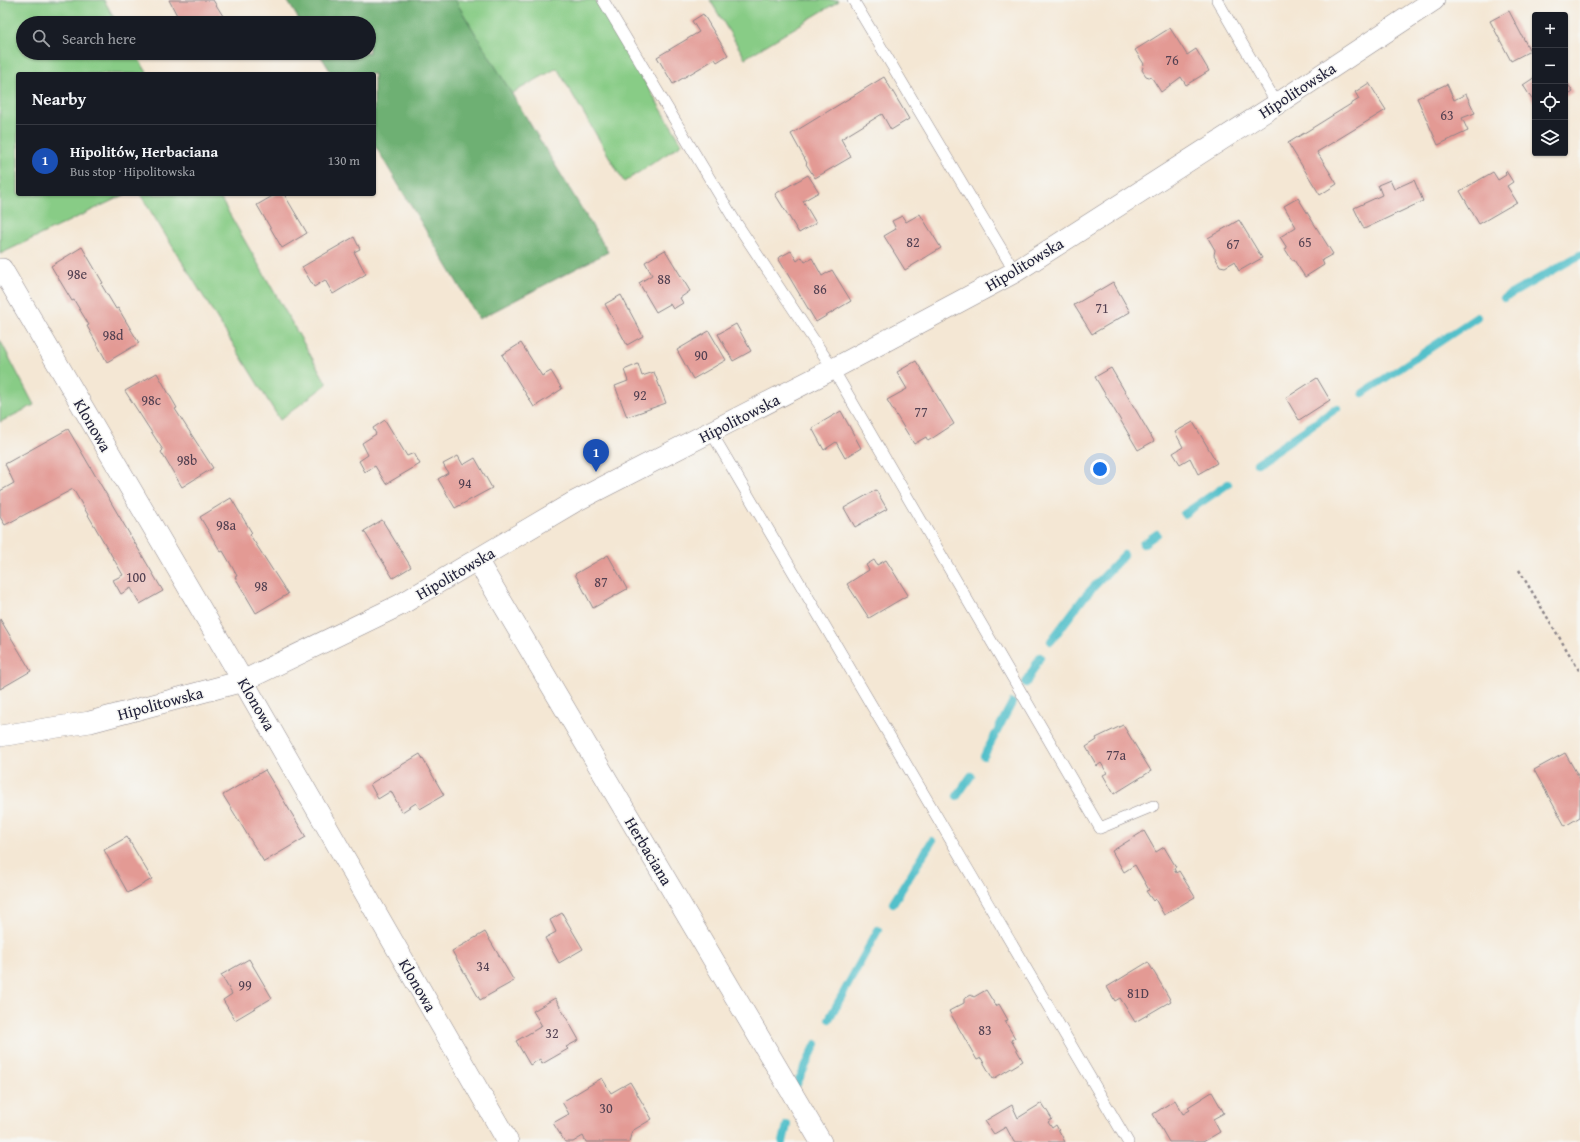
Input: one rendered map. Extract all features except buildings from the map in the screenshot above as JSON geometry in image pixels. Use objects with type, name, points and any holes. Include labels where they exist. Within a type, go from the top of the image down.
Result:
[{"type":"street","name":"Hipolitowska","points":[[0,736],[90,722],[243,681],[400,605],[574,502],[833,369],[1015,272],[1277,104],[1434,0]]},
{"type":"street","name":"Klonowa","points":[[2,269],[243,681],[508,1142]]},
{"type":"street","name":"Herbaciana","points":[[477,560],[821,1142]]},
{"type":"lane","points":[[603,0],[735,220],[833,369],[1100,828],[1152,806]]},
{"type":"lane","points":[[853,0],[1015,272]]},
{"type":"lane","points":[[1217,0],[1277,104]]},
{"type":"lane","points":[[710,432],[1128,1142]]},
{"type":"path","points":[[1519,570],[1580,672]]},
{"type":"green space","points":[[0,0],[104,0],[113,16],[16,16],[16,60],[139,60],[147,72],[16,72],[16,196],[122,196],[0,254]]},
{"type":"green space","points":[[287,0],[455,0],[608,252],[479,319],[376,147],[376,72],[331,72],[323,60],[376,60],[376,16],[297,16]]},
{"type":"green space","points":[[455,0],[596,0],[682,144],[624,182],[557,68],[511,94]]},
{"type":"green space","points":[[710,0],[838,0],[839,1],[745,58]]},
{"type":"green space","points":[[141,196],[219,196],[327,384],[280,420]]},
{"type":"green space","points":[[0,340],[34,405],[0,422]]},
{"type":"waterway","points":[[1504,298],[1580,255]]},
{"type":"waterway","points":[[1363,393],[1477,317]]},
{"type":"waterway","points":[[1257,463],[1337,408]]},
{"type":"waterway","points":[[1184,514],[1228,484]]},
{"type":"waterway","points":[[1143,544],[1157,534]]},
{"type":"waterway","points":[[1051,641],[1085,596],[1124,555]]},
{"type":"waterway","points":[[1026,683],[1040,657]]},
{"type":"waterway","points":[[984,756],[1012,703]]},
{"type":"waterway","points":[[957,796],[971,776]]},
{"type":"waterway","points":[[893,903],[932,841]]},
{"type":"waterway","points":[[829,1019],[878,930]]},
{"type":"waterway","points":[[797,1084],[816,1044]]},
{"type":"waterway","points":[[783,1142],[787,1125]]},
{"type":"place","name":"Hipolitów, Herbaciana","points":[[596,472]]}]
